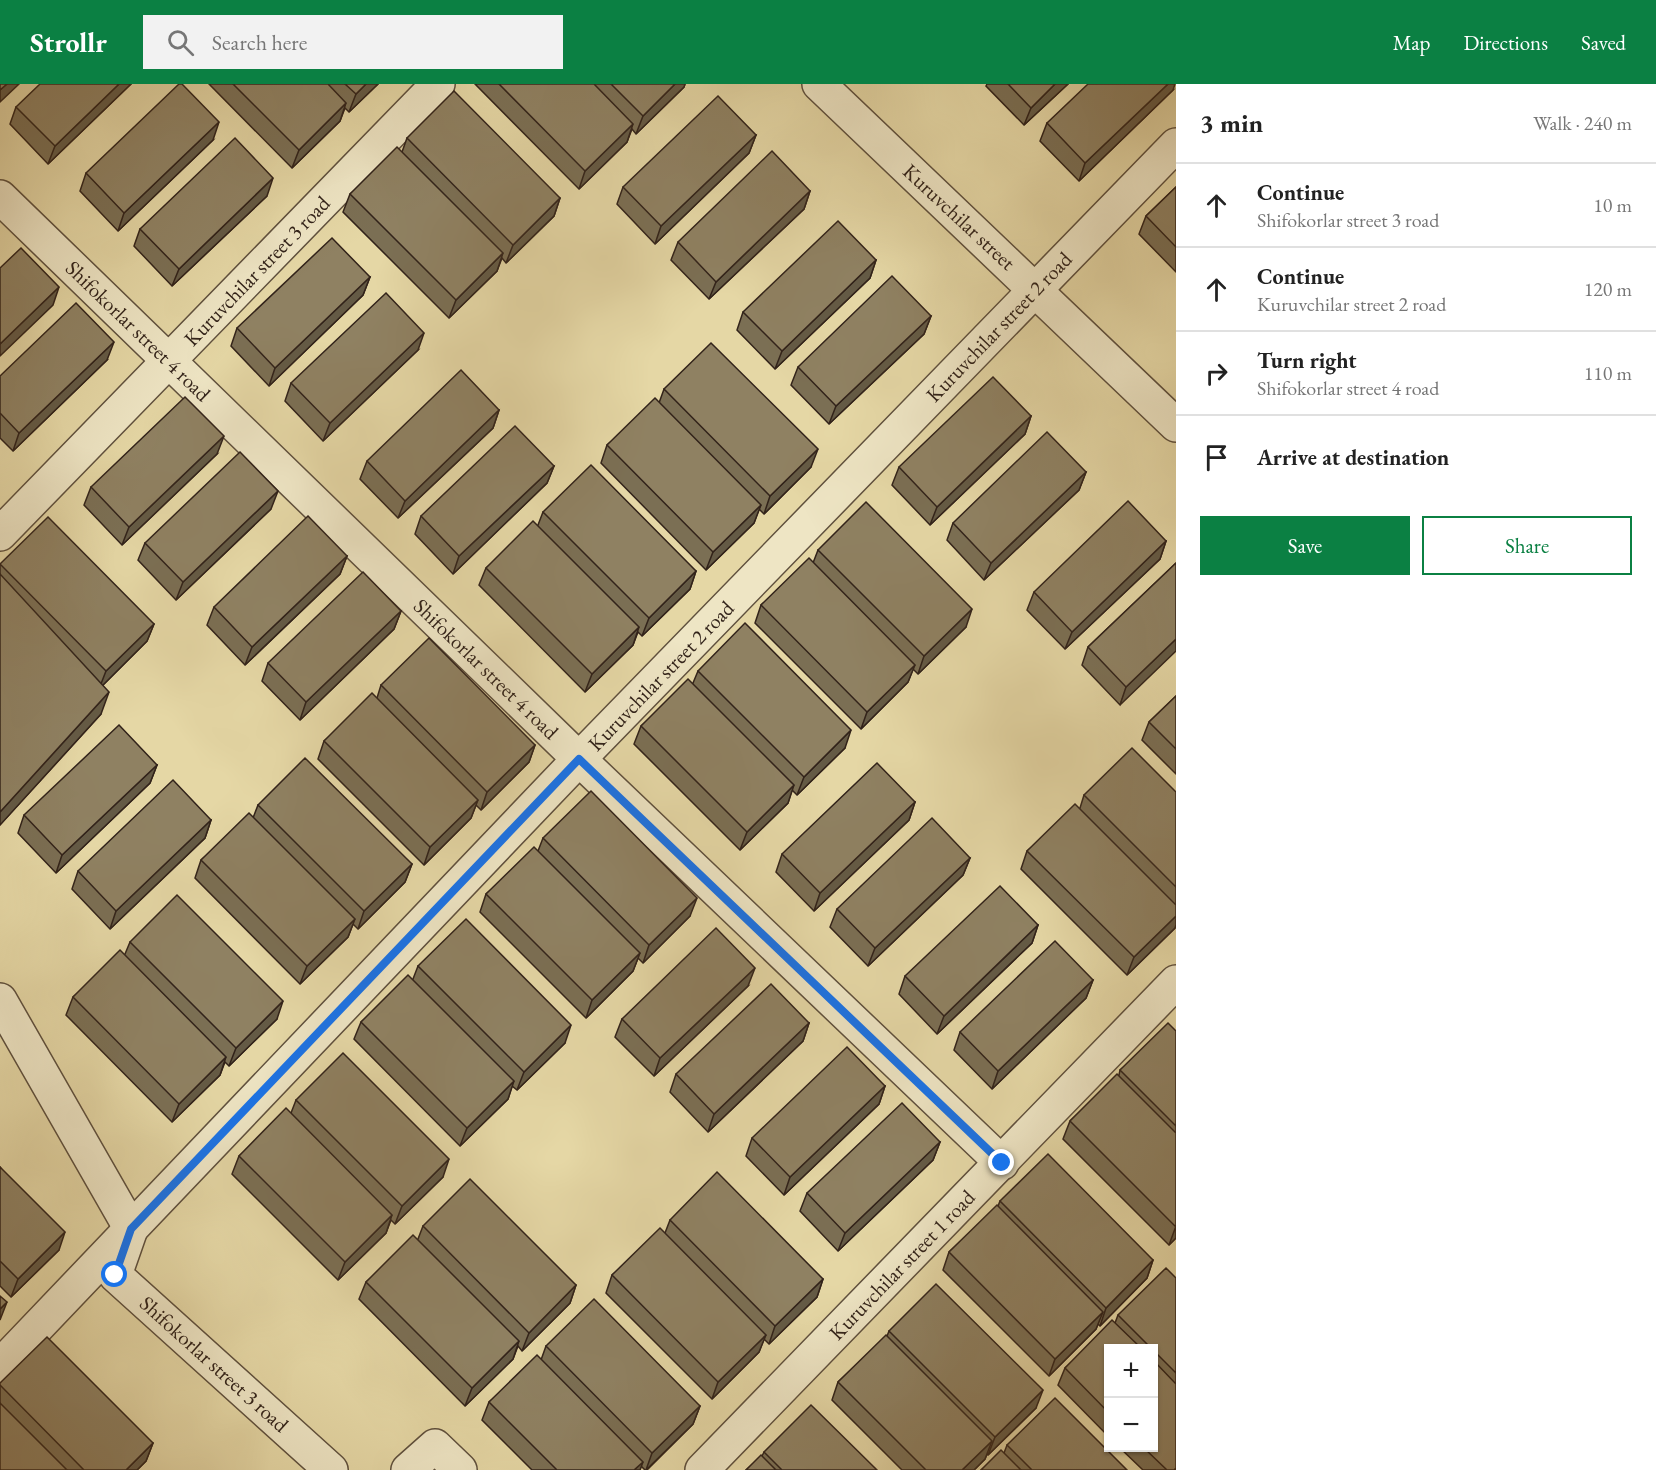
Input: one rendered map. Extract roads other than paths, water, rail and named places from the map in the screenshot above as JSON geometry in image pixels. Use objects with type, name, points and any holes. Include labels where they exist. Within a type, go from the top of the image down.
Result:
[{"type":"street","name":"Kuruvchilar street 3 road","points":[[0,534],[438,84]]},
{"type":"street","name":"Kuruvchilar street","points":[[819,84],[1176,425]]},
{"type":"street","name":"Kuruvchilar street 2 road","points":[[0,1366],[579,759],[1176,145]]},
{"type":"street","name":"Shifokorlar street 4 road","points":[[0,197],[579,759],[1002,1163]]},
{"type":"street","name":"Kuruvchilar street 1 road","points":[[702,1470],[1176,982]]},
{"type":"street","points":[[0,1000],[131,1229]]},
{"type":"street","name":"Shifokorlar street 3 road","points":[[131,1229],[115,1275],[331,1470]]},
{"type":"street","points":[[408,1470],[435,1446],[460,1470]]}]
